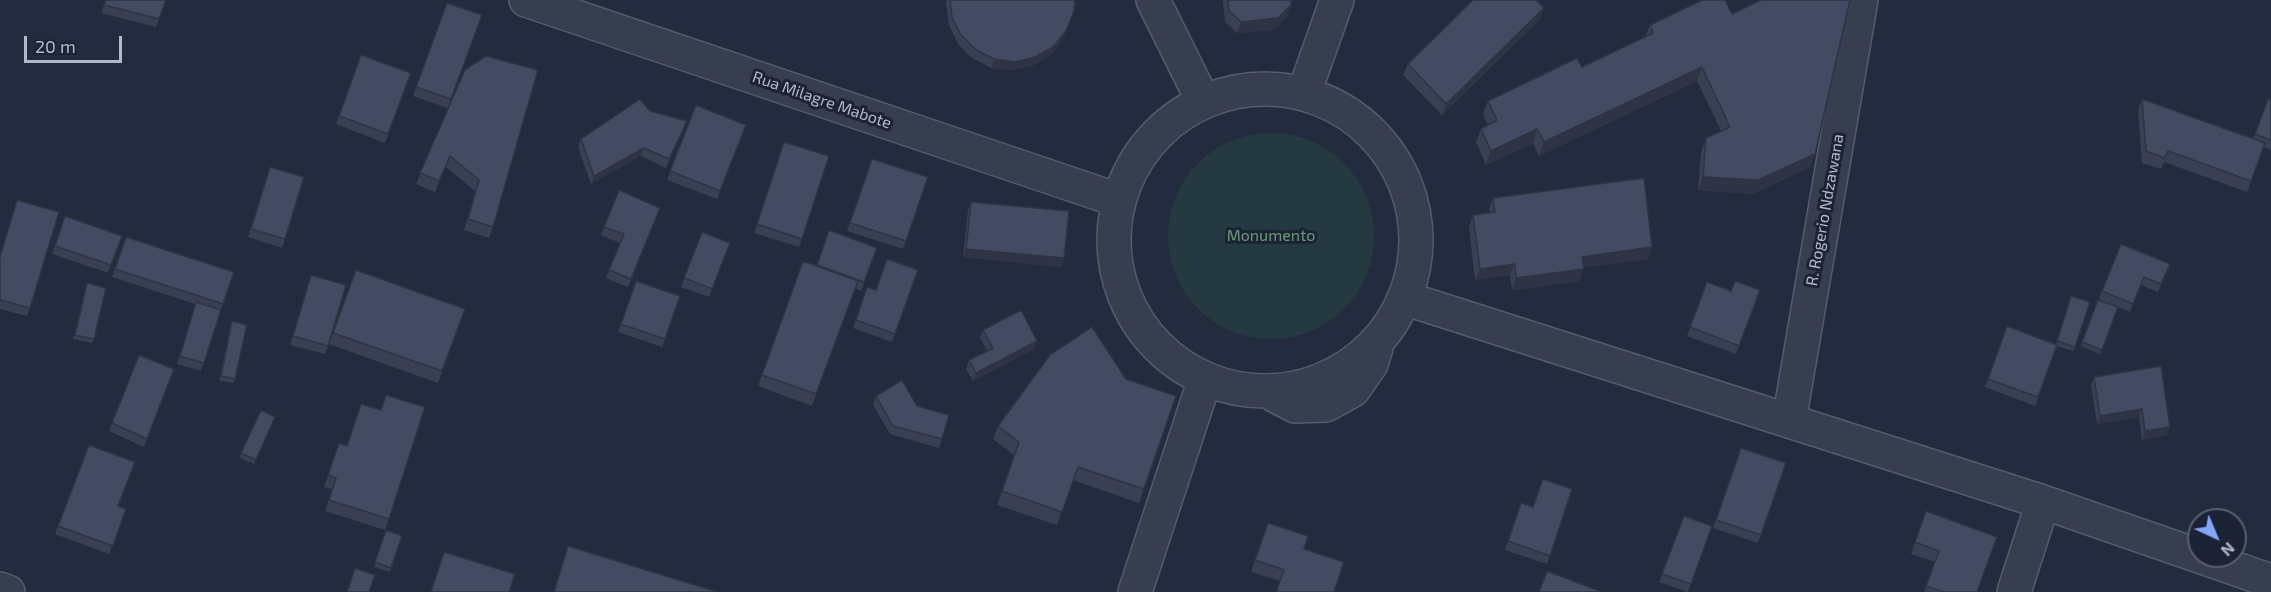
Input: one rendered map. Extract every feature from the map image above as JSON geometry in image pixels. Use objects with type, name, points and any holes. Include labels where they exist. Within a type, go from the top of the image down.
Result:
[{"type":"street","name":"Rua Milagre Mabote","points":[[526,0],[1118,200]]},
{"type":"street","points":[[1153,0],[1203,101]]},
{"type":"street","points":[[1304,93],[1337,0]]},
{"type":"street","name":"R. Rogerio Ndzawana","points":[[1789,421],[1862,0]]},
{"type":"street","points":[[1252,88],[1304,93],[1344,110],[1377,137],[1401,172],[1414,214],[1416,257],[1404,298],[1393,319],[1380,338],[1356,360],[1329,376],[1299,387],[1268,391],[1236,388],[1205,379],[1167,357],[1138,324],[1120,285],[1118,275],[1113,243],[1118,200],[1136,159],[1165,126],[1203,101],[1252,88]]},
{"type":"street","points":[[1404,298],[2043,502],[2271,581]]},
{"type":"street","points":[[1135,592],[1205,379]]},
{"type":"street","points":[[2014,592],[2043,502]]},
{"type":"street","points":[[0,590],[8,592]]},
{"type":"green space","name":"Monumento","points":[[1271,133],[1291,135],[1310,141],[1344,163],[1366,197],[1372,216],[1374,236],[1372,256],[1366,275],[1344,309],[1310,331],[1291,337],[1271,339],[1251,337],[1232,331],[1198,309],[1176,275],[1170,256],[1168,236],[1170,216],[1176,197],[1198,163],[1232,141],[1251,135]]},
{"type":"building","points":[[106,0],[166,0],[159,19],[104,5]]},
{"type":"building","points":[[950,0],[1075,0],[1074,11],[1066,31],[1053,47],[1035,57],[1015,62],[994,59],[976,50],[961,35],[952,17]]},
{"type":"building","points":[[1228,0],[1291,0],[1291,5],[1278,18],[1241,22],[1229,11]]},
{"type":"building","points":[[1473,0],[1536,0],[1544,8],[1446,104],[1408,64]]},
{"type":"building","points":[[1702,0],[1725,0],[1732,14],[1761,0],[1850,0],[1815,154],[1758,180],[1703,177],[1706,138],[1730,127],[1702,67],[1544,142],[1537,129],[1491,151],[1481,129],[1497,120],[1488,101],[1577,58],[1582,67],[1653,33],[1650,25]]},
{"type":"building","points":[[447,3],[482,15],[451,99],[416,87]]},
{"type":"building","points":[[361,55],[411,73],[388,134],[339,116]]},
{"type":"building","points":[[486,56],[538,70],[493,227],[468,219],[479,180],[450,156],[439,181],[420,173],[465,70]]},
{"type":"building","points":[[640,99],[650,111],[687,121],[669,159],[644,148],[594,176],[581,139]]},
{"type":"building","points":[[2142,99],[2265,143],[2251,181],[2168,151],[2165,158],[2146,151]]},
{"type":"building","points":[[2268,99],[2271,100],[2271,140],[2255,134]]},
{"type":"building","points":[[696,105],[746,125],[720,191],[670,171]]},
{"type":"building","points":[[784,142],[829,156],[802,239],[757,224]]},
{"type":"building","points":[[872,159],[928,177],[906,241],[850,223]]},
{"type":"building","points":[[270,167],[304,177],[285,239],[251,229]]},
{"type":"building","points":[[1644,178],[1652,247],[1582,257],[1584,269],[1516,278],[1515,264],[1480,269],[1473,215],[1495,212],[1493,198]]},
{"type":"building","points":[[619,190],[660,208],[631,279],[609,270],[624,234],[604,227]]},
{"type":"building","points":[[17,200],[59,212],[30,308],[0,300],[0,257]]},
{"type":"building","points":[[971,202],[1069,211],[1064,258],[966,249]]},
{"type":"building","points":[[65,216],[122,236],[111,265],[55,246]]},
{"type":"building","points":[[829,230],[877,248],[864,282],[817,265]]},
{"type":"building","points":[[702,232],[730,243],[712,289],[684,278]]},
{"type":"building","points":[[126,237],[234,272],[223,304],[115,269]]},
{"type":"building","points":[[2121,244],[2170,264],[2161,284],[2144,277],[2133,304],[2102,291]]},
{"type":"building","points":[[887,259],[918,270],[895,334],[856,320],[867,287],[876,290]]},
{"type":"building","points":[[803,261],[858,281],[816,394],[762,375]]},
{"type":"building","points":[[356,270],[465,309],[442,371],[333,333]]},
{"type":"building","points":[[311,275],[346,285],[328,346],[293,336]]},
{"type":"building","points":[[636,281],[680,296],[665,339],[621,324]]},
{"type":"building","points":[[1735,281],[1760,290],[1739,346],[1690,327],[1707,282],[1731,291]]},
{"type":"building","points":[[87,283],[106,288],[94,339],[75,335]]},
{"type":"building","points":[[2071,296],[2090,302],[2075,347],[2057,341]]},
{"type":"building","points":[[2098,300],[2118,307],[2102,350],[2082,342]]},
{"type":"building","points":[[196,302],[221,310],[204,363],[180,356]]},
{"type":"building","points":[[1021,310],[1037,341],[976,373],[969,360],[993,348],[983,330]]},
{"type":"building","points":[[232,321],[247,325],[235,379],[221,376]]},
{"type":"building","points":[[2007,326],[2057,345],[2038,397],[1988,379]]},
{"type":"building","points":[[1092,327],[1126,379],[1176,396],[1144,489],[1078,467],[1062,512],[1002,491],[1019,442],[998,426],[1050,355]]},
{"type":"building","points":[[139,355],[174,369],[147,439],[112,423]]},
{"type":"building","points":[[2161,366],[2170,427],[2145,431],[2142,409],[2100,416],[2094,377]]},
{"type":"building","points":[[902,380],[917,406],[949,415],[942,439],[893,426],[876,396]]},
{"type":"building","points":[[386,395],[425,407],[389,519],[329,500],[336,478],[328,475],[339,443],[347,446],[361,404],[381,410]]},
{"type":"building","points":[[261,410],[275,417],[256,460],[241,453]]},
{"type":"building","points":[[89,445],[135,462],[118,506],[126,509],[113,546],[58,526]]},
{"type":"building","points":[[1741,448],[1786,463],[1761,535],[1716,520]]},
{"type":"building","points":[[1543,479],[1572,489],[1550,556],[1508,541],[1521,503],[1533,507]]},
{"type":"building","points":[[1926,511],[1997,537],[1977,592],[1944,592],[1926,586],[1939,551],[1915,542]]},
{"type":"building","points":[[1684,516],[1712,526],[1691,584],[1662,574]]},
{"type":"building","points":[[1268,523],[1308,536],[1304,549],[1344,562],[1334,592],[1276,592],[1284,570],[1255,560]]},
{"type":"building","points":[[386,530],[402,536],[391,568],[375,562]]},
{"type":"building","points":[[568,546],[718,592],[554,592]]},
{"type":"building","points":[[444,552],[515,574],[509,592],[431,592]]},
{"type":"building","points":[[355,568],[375,575],[369,592],[347,592]]},
{"type":"building","points":[[1547,571],[1602,592],[1539,592]]}]
